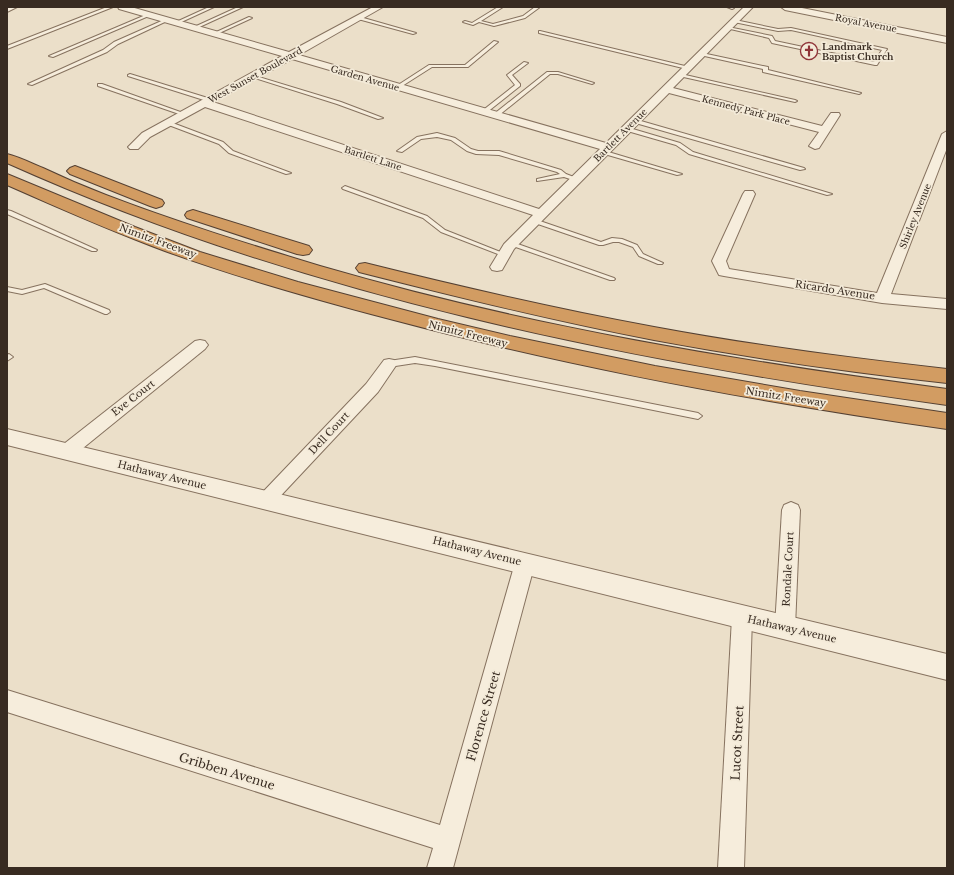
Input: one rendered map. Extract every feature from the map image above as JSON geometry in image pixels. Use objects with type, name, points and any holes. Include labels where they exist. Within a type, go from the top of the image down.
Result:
[{"type":"highway","points":[[7,142],[85,175],[206,220],[283,245],[443,288],[623,327],[726,345],[838,363],[947,376]]},
{"type":"highway","points":[[7,158],[108,201],[247,250],[459,310],[630,347],[857,386],[947,397]]},
{"type":"highway","name":"Nimitz Freeway","points":[[7,179],[108,223],[249,274],[417,321],[541,351],[727,388],[836,406],[947,421]]},
{"type":"street","points":[[7,9],[13,7]]},
{"type":"street","name":"Garden Avenue","points":[[122,7],[496,115],[605,150]]},
{"type":"street","points":[[147,15],[160,7]]},
{"type":"street","name":"West Sunset Boulevard","points":[[134,147],[146,135],[379,7]]},
{"type":"street","name":"Bartlett Avenue","points":[[497,266],[512,244],[537,217],[749,7]]},
{"type":"street","name":"Royal Avenue","points":[[785,7],[947,40]]},
{"type":"street","name":"Kennedy Park Place","points":[[666,89],[825,130]]},
{"type":"street","name":"Bartlett Lane","points":[[207,102],[537,217]]},
{"type":"street","points":[[815,146],[835,115]]},
{"type":"street","name":"Shirley Avenue","points":[[882,298],[947,134]]},
{"type":"street","name":"Ricardo Avenue","points":[[749,194],[720,261],[724,272],[882,298],[947,304]]},
{"type":"street","name":"Eve Court","points":[[66,452],[200,345]]},
{"type":"street","name":"Dell Court","points":[[266,500],[372,388],[389,364]]},
{"type":"street","name":"Hathaway Avenue","points":[[7,437],[947,667]]},
{"type":"street","name":"Rondale Court","points":[[785,627],[790,510]]},
{"type":"street","name":"Florence Street","points":[[440,868],[525,563]]},
{"type":"street","name":"Lucot Street","points":[[731,868],[742,618]]},
{"type":"street","name":"Gribben Avenue","points":[[7,701],[448,840]]},
{"type":"lane","points":[[7,48],[111,7]]},
{"type":"lane","points":[[30,84],[105,51],[116,43],[212,7]]},
{"type":"lane","points":[[194,28],[241,7]]},
{"type":"lane","points":[[465,22],[473,24],[501,7]]},
{"type":"lane","points":[[478,21],[493,25],[524,17],[538,7]]},
{"type":"lane","points":[[51,56],[147,15]]},
{"type":"lane","points":[[214,34],[250,18]]},
{"type":"lane","points":[[359,18],[414,33]]},
{"type":"lane","points":[[732,24],[778,30],[791,29],[885,49],[876,64],[774,42],[770,37],[732,24]]},
{"type":"lane","points":[[540,32],[795,101]]},
{"type":"lane","points":[[397,87],[431,66],[466,66],[496,42]]},
{"type":"lane","points":[[702,54],[766,68],[765,71],[859,93]]},
{"type":"lane","points":[[484,112],[518,85],[509,75],[526,63]]},
{"type":"lane","points":[[496,115],[549,73],[558,72],[592,83]]},
{"type":"lane","points":[[130,75],[207,102]]},
{"type":"lane","points":[[254,76],[380,118]]},
{"type":"lane","points":[[100,85],[184,114]]},
{"type":"lane","points":[[168,123],[221,143],[231,152],[288,173]]},
{"type":"lane","points":[[630,125],[802,169]]},
{"type":"lane","points":[[630,125],[678,144],[690,153],[829,194]]},
{"type":"lane","points":[[400,151],[419,138],[437,135],[453,140],[469,150],[499,153],[559,171],[564,175],[576,179]]},
{"type":"lane","points":[[605,150],[678,174]]},
{"type":"lane","points":[[539,180],[564,175]]},
{"type":"lane","points":[[345,188],[425,217],[443,231],[505,255]]},
{"type":"lane","points":[[7,212],[94,250]]},
{"type":"lane","points":[[537,217],[601,244],[612,240],[620,240],[635,246],[641,255],[660,263]]},
{"type":"lane","points":[[512,244],[612,279]]},
{"type":"lane","points":[[7,289],[22,292],[45,286],[107,312]]},
{"type":"lane","points":[[389,364],[415,360],[435,363],[698,416]]},
{"type":"place","name":"Landmark Baptist Church","points":[[809,51]]}]
